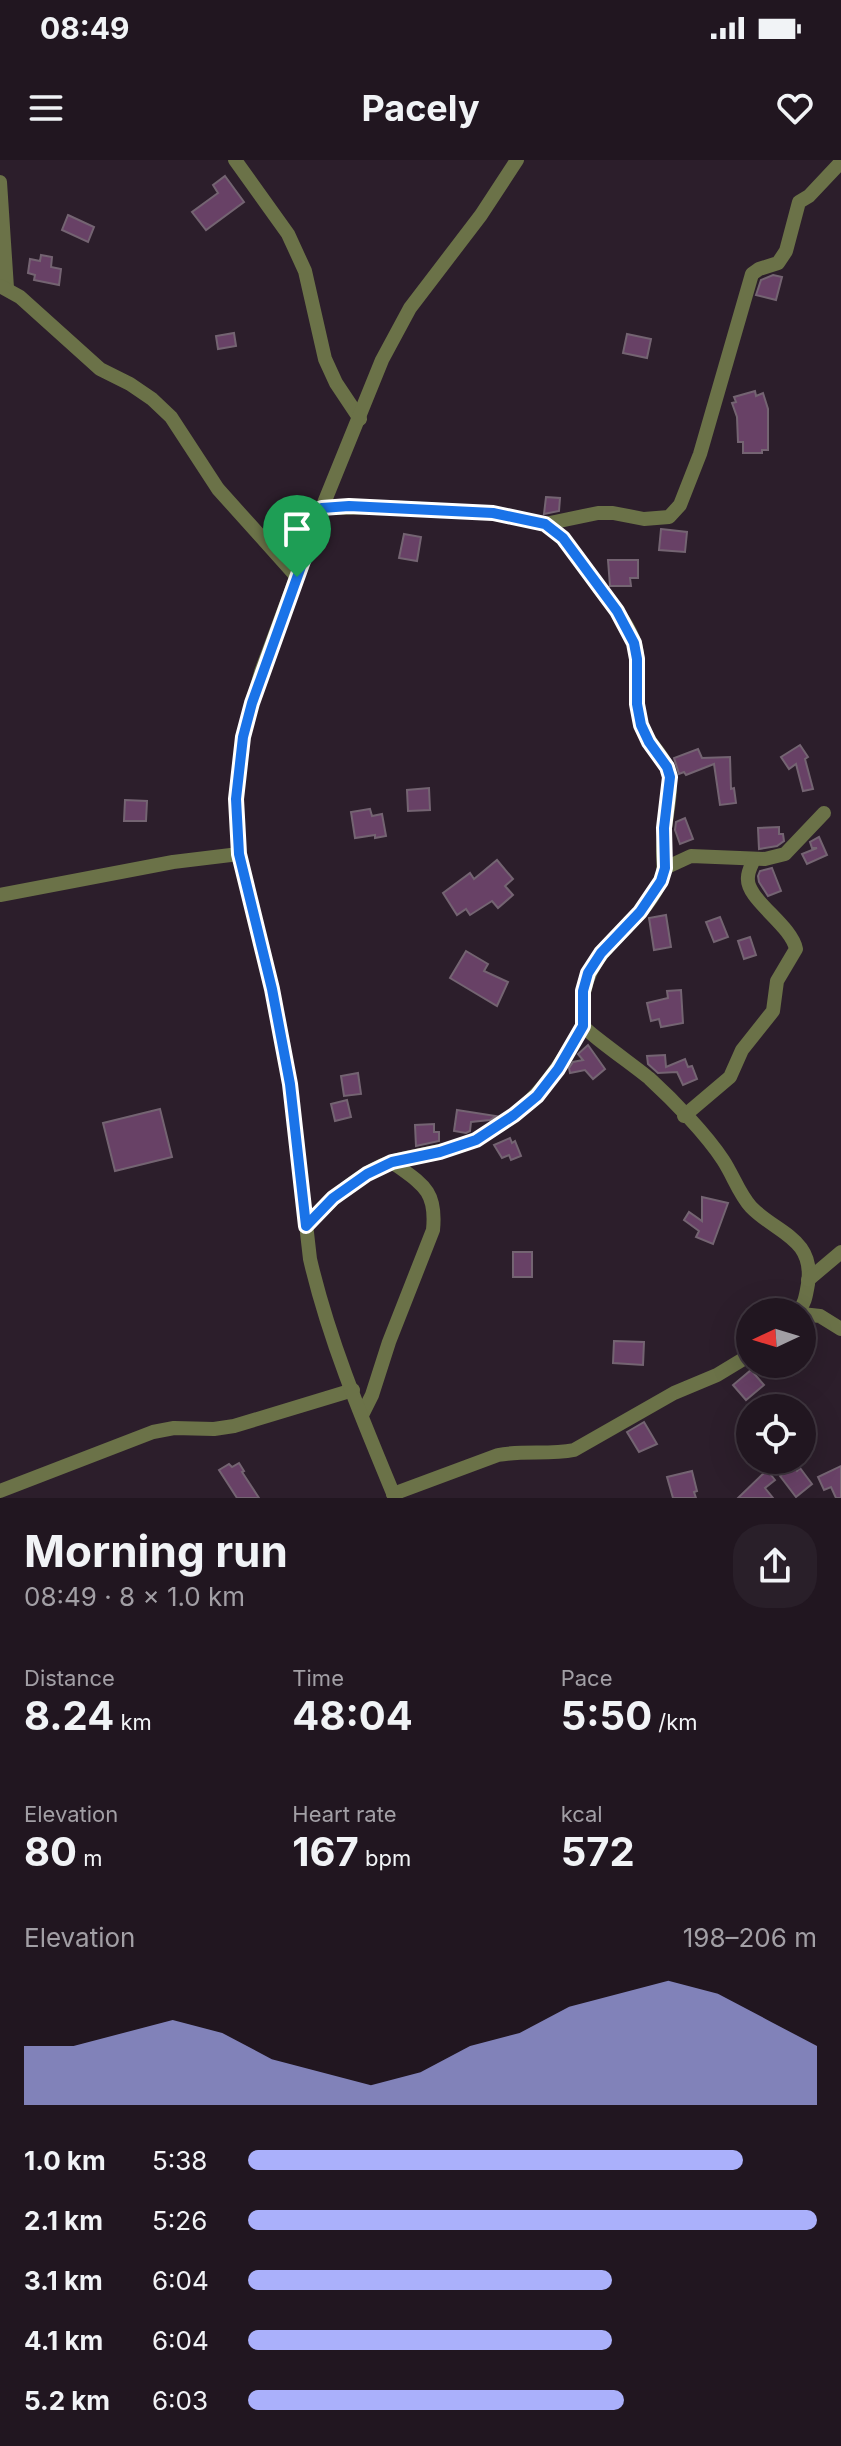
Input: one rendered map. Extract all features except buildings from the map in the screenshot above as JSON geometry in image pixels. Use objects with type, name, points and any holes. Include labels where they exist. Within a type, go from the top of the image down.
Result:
[{"type":"street","points":[[235,160],[288,234],[305,271],[325,359],[336,383],[360,419]]},
{"type":"street","points":[[517,160],[481,215],[410,308],[382,360],[322,508],[261,672],[243,737],[236,799],[239,854],[272,989],[290,1084],[310,1259],[324,1312],[394,1496],[498,1455],[516,1451],[558,1453],[574,1450],[674,1393],[736,1363]]},
{"type":"street","points":[[545,524],[598,513],[659,520],[676,513],[700,454],[752,274],[778,263],[786,251],[799,202],[809,196],[841,162]]},
{"type":"street","points":[[0,182],[3,287],[93,364],[152,399],[171,417],[218,489],[297,577]]},
{"type":"street","points":[[306,1226],[333,1198],[367,1174],[392,1162],[440,1152],[476,1140],[537,1096],[558,1069],[583,1026],[583,991],[588,973],[601,953],[640,912],[661,881],[665,868],[664,828],[670,777],[641,725],[634,643],[617,611],[556,531],[545,524],[493,513],[387,507],[322,508]]},
{"type":"street","points":[[665,868],[691,856],[754,859],[785,854],[824,813]]},
{"type":"street","points":[[0,895],[173,862],[239,854]]},
{"type":"street","points":[[684,1116],[730,1077],[742,1050],[773,1011],[777,981],[796,949],[779,921],[750,889],[748,875],[754,859]]},
{"type":"street","points":[[583,1026],[652,1082],[724,1162],[750,1205],[797,1242],[809,1264],[805,1298]]},
{"type":"street","points":[[362,1415],[433,1230],[431,1195],[392,1162]]},
{"type":"street","points":[[808,1280],[841,1252]]},
{"type":"street","points":[[816,1315],[841,1329]]},
{"type":"street","points":[[0,1491],[153,1432],[174,1428],[234,1426],[353,1390]]},
{"type":"route","points":[[387,507],[493,513],[545,524],[563,538],[584,565],[617,611],[634,643],[641,725],[670,777],[664,828],[665,868],[661,881],[640,912],[601,953],[588,973],[583,991],[583,1026],[558,1069],[537,1096],[476,1140],[440,1152],[392,1162],[367,1174],[333,1198],[306,1226],[290,1084],[272,989],[239,854],[236,799],[243,737],[252,703],[297,577],[322,508],[387,507]]}]
